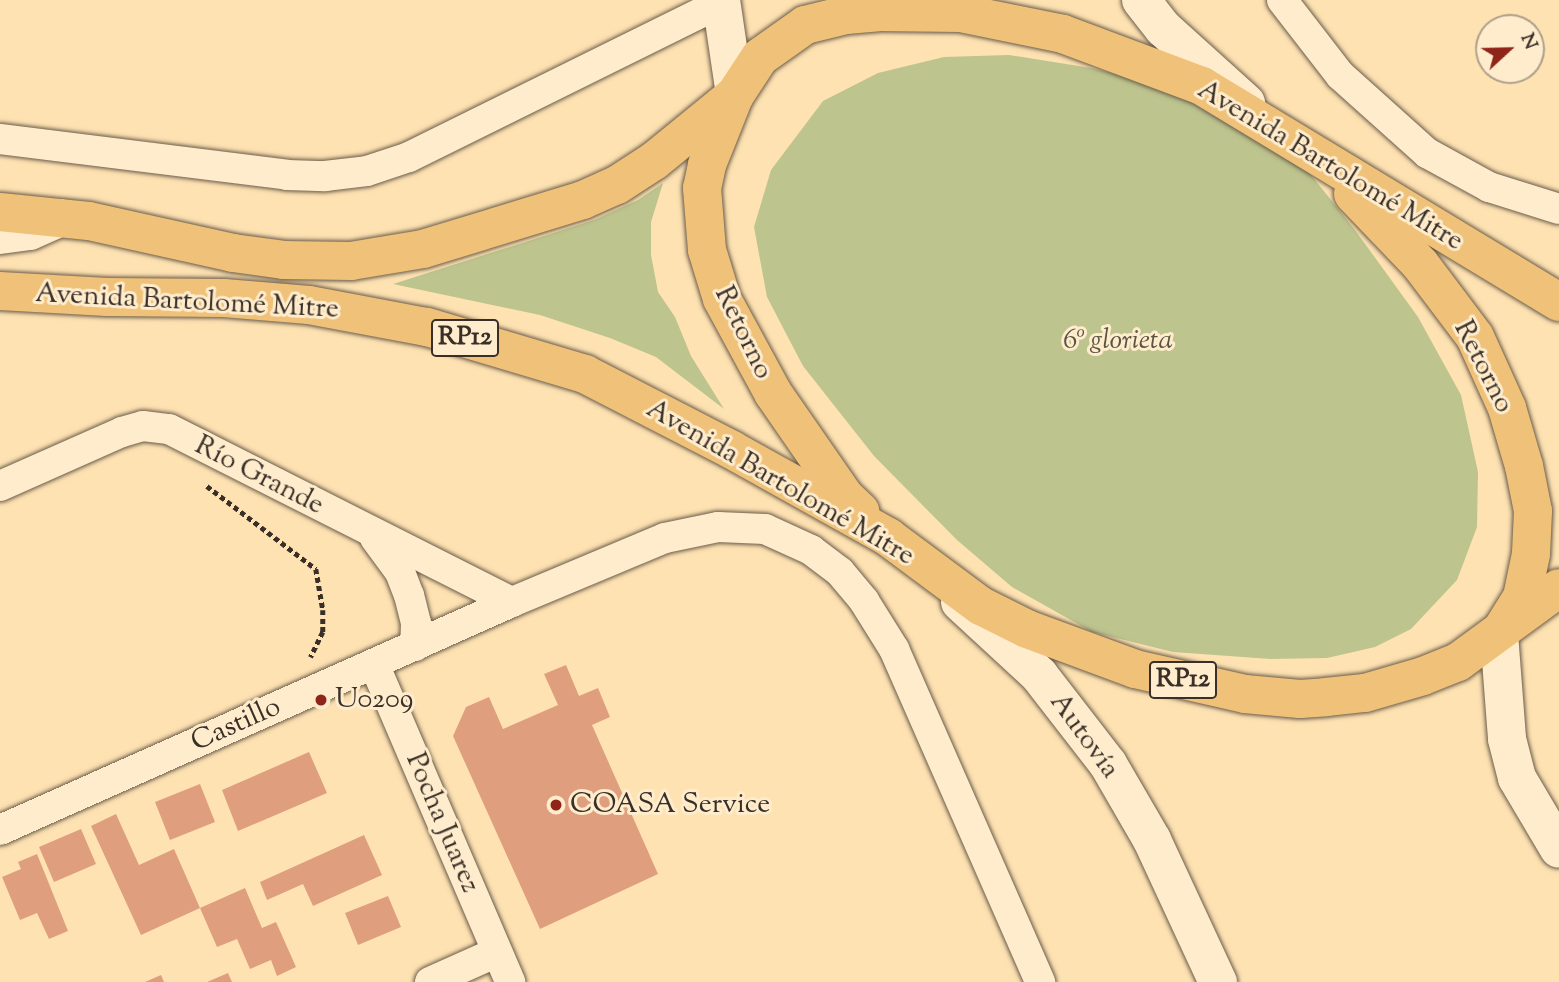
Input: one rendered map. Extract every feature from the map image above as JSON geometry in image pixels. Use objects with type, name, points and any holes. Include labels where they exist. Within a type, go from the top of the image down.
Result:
[{"type":"main road","name":"Avenida Bartolomé Mitre","points":[[0,212],[89,221],[233,253],[284,260],[351,261],[423,249],[583,200],[617,185],[654,161],[735,95],[760,57],[805,25],[846,15],[878,12],[960,13],[1063,34],[1202,86],[1271,125],[1559,303]]},
{"type":"main road","name":"Retorno","points":[[735,95],[707,165],[702,188],[707,250],[722,299],[773,393],[827,472],[845,497],[888,537]]},
{"type":"main road","name":"Retorno","points":[[1271,125],[1348,188],[1420,264],[1475,337],[1507,408],[1524,466],[1533,511],[1531,554],[1522,597],[1500,634]]},
{"type":"main road","name":"Avenida Bartolomé Mitre","points":[[0,291],[107,297],[224,298],[309,305],[428,327],[585,374],[732,450],[888,537],[981,606],[1027,629],[1135,669],[1245,694],[1300,699],[1365,693],[1423,676],[1458,662],[1500,634],[1559,588]]},
{"type":"street","points":[[1141,0],[1163,28],[1271,125]]},
{"type":"street","points":[[1282,0],[1340,75],[1427,153],[1489,187],[1559,209]]},
{"type":"street","points":[[0,139],[287,175],[325,176],[367,171],[409,157],[721,1],[735,95]]},
{"type":"street","points":[[0,235],[30,231],[59,218]]},
{"type":"street","name":"Río Grande","points":[[0,485],[122,432],[143,426],[169,429],[512,602]]},
{"type":"street","name":"Castillo","points":[[0,830],[512,602],[664,538],[718,527],[765,529],[811,550],[840,572],[864,601],[894,649],[1040,982]]},
{"type":"street","points":[[371,533],[400,572],[409,595],[416,623],[415,646]]},
{"type":"street","name":"Autovía","points":[[888,537],[1039,675],[1108,764],[1152,840],[1217,982]]},
{"type":"street","points":[[1500,634],[1507,739],[1517,778],[1559,849]]},
{"type":"street","name":"Pocha Juarez","points":[[374,664],[510,982]]},
{"type":"street","points":[[430,982],[497,952]]},
{"type":"path","points":[[206,485],[316,569],[323,610],[323,632],[313,656],[306,663]]},
{"type":"green space","name":"6º glorieta","points":[[1009,55],[1091,68],[1165,86],[1295,155],[1355,230],[1418,317],[1461,395],[1478,472],[1477,527],[1457,580],[1411,629],[1375,647],[1327,658],[1271,659],[1173,652],[1092,632],[1012,587],[957,540],[874,456],[803,366],[767,297],[754,227],[771,170],[823,101],[878,73],[944,57]]},
{"type":"green space","points":[[663,183],[651,222],[651,255],[658,292],[675,317],[691,356],[724,409],[656,357],[610,338],[540,315],[393,284],[594,220],[638,200]]},
{"type":"building","name":"COASA Service","points":[[566,665],[579,696],[598,688],[610,717],[592,725],[658,874],[540,929],[453,736],[466,707],[489,697],[503,729],[558,705],[544,674]]},
{"type":"building","points":[[309,752],[327,793],[238,831],[222,790]]},
{"type":"building","points":[[200,784],[215,822],[170,840],[155,802]]},
{"type":"building","points":[[116,814],[139,865],[174,849],[200,908],[141,935],[91,826]]},
{"type":"building","points":[[81,829],[96,864],[54,882],[39,847]]},
{"type":"building","points":[[364,835],[382,875],[313,906],[303,884],[267,900],[260,882]]},
{"type":"building","points":[[37,854],[68,931],[49,939],[37,913],[20,920],[2,877],[21,869],[18,862]]},
{"type":"building","points":[[245,888],[262,928],[276,922],[296,967],[277,976],[271,960],[250,969],[237,939],[217,947],[200,908]]},
{"type":"building","points":[[388,896],[401,927],[358,945],[345,913]]},
{"type":"building","points":[[228,973],[232,982],[207,982]]},
{"type":"building","points":[[161,975],[164,982],[145,982]]},
{"type":"place","name":"U0209","points":[[321,700]]},
{"type":"place","name":"COASA Service","points":[[556,805]]}]
